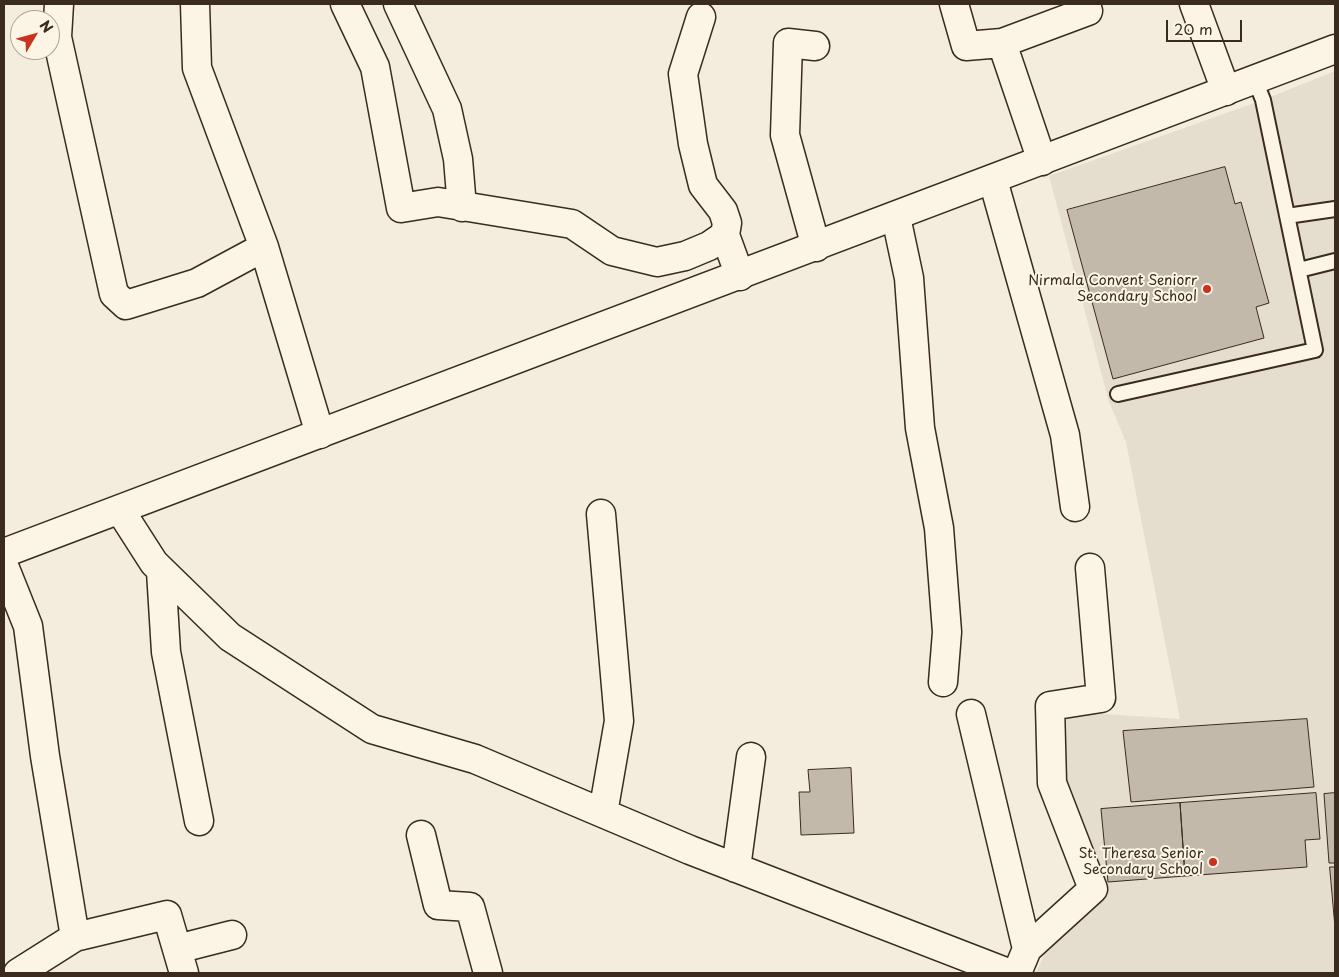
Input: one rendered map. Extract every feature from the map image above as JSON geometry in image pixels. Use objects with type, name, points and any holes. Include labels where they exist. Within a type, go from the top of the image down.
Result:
[{"type":"street","points":[[59,4],[57,37],[114,294],[126,305],[197,283],[264,247]]},
{"type":"street","points":[[195,4],[197,68],[264,247],[320,434]]},
{"type":"street","points":[[345,4],[375,67],[401,208],[438,202],[572,224],[612,251],[657,262],[686,256],[709,246],[725,235]]},
{"type":"street","points":[[398,4],[447,109],[458,159],[462,206]]},
{"type":"street","points":[[954,4],[966,46],[1002,43],[1088,11],[1086,4]]},
{"type":"street","points":[[1194,4],[1226,91]]},
{"type":"street","points":[[701,17],[683,74],[693,144],[703,185],[723,211],[727,223],[725,235],[740,276]]},
{"type":"street","points":[[815,46],[788,42],[785,135],[816,247]]},
{"type":"street","points":[[1002,43],[1042,161]]},
{"type":"street","points":[[4,553],[896,217],[1335,49]]},
{"type":"street","points":[[993,180],[1065,435],[1075,507]]},
{"type":"street","points":[[896,217],[909,278],[920,428],[939,528],[947,632],[943,682]]},
{"type":"street","points":[[120,510],[154,563],[230,637],[372,729],[475,759],[736,868],[1008,973]]},
{"type":"street","points":[[601,514],[620,721],[603,813]]},
{"type":"street","points":[[4,566],[28,626],[45,756],[75,937]]},
{"type":"street","points":[[1022,961],[1092,889],[1052,783],[1050,706],[1102,698],[1090,568]]},
{"type":"street","points":[[162,571],[166,652],[199,821]]},
{"type":"street","points":[[971,714],[1022,961]]},
{"type":"street","points":[[736,868],[751,757]]},
{"type":"street","points":[[421,836],[438,905],[470,907],[488,973]]},
{"type":"street","points":[[18,973],[75,937],[167,915],[180,961],[232,935]]},
{"type":"lane","points":[[1118,394],[1315,350],[1263,100],[1255,80]]},
{"type":"lane","points":[[1287,216],[1331,208],[1335,209]]},
{"type":"lane","points":[[1298,270],[1335,261]]},
{"type":"shaded area","name":"Nirmala Convent Seniorr Secondary School","points":[[1335,71],[1335,973],[1036,973],[1049,944],[1102,893],[1065,799],[1059,711],[1180,719],[1126,442],[1109,402],[1049,176],[1263,100]]},
{"type":"building","points":[[1225,167],[1235,204],[1241,202],[1269,303],[1256,307],[1264,338],[1113,379],[1067,210]]},
{"type":"building","points":[[1307,719],[1314,787],[1131,802],[1123,731]]},
{"type":"building","points":[[851,768],[854,833],[801,835],[799,792],[810,792],[808,770]]},
{"type":"building","points":[[1316,793],[1320,839],[1305,840],[1307,867],[1185,876],[1180,803]]},
{"type":"building","points":[[1335,793],[1335,863],[1329,863],[1324,794]]},
{"type":"building","points":[[1180,803],[1185,876],[1108,882],[1101,809]]},
{"type":"building","points":[[1330,867],[1335,867],[1335,927]]},
{"type":"place","name":"Nirmala Convent Seniorr Secondary School","points":[[1207,289]]},
{"type":"place","name":"St. Theresa Senior Secondary School","points":[[1213,862]]}]
